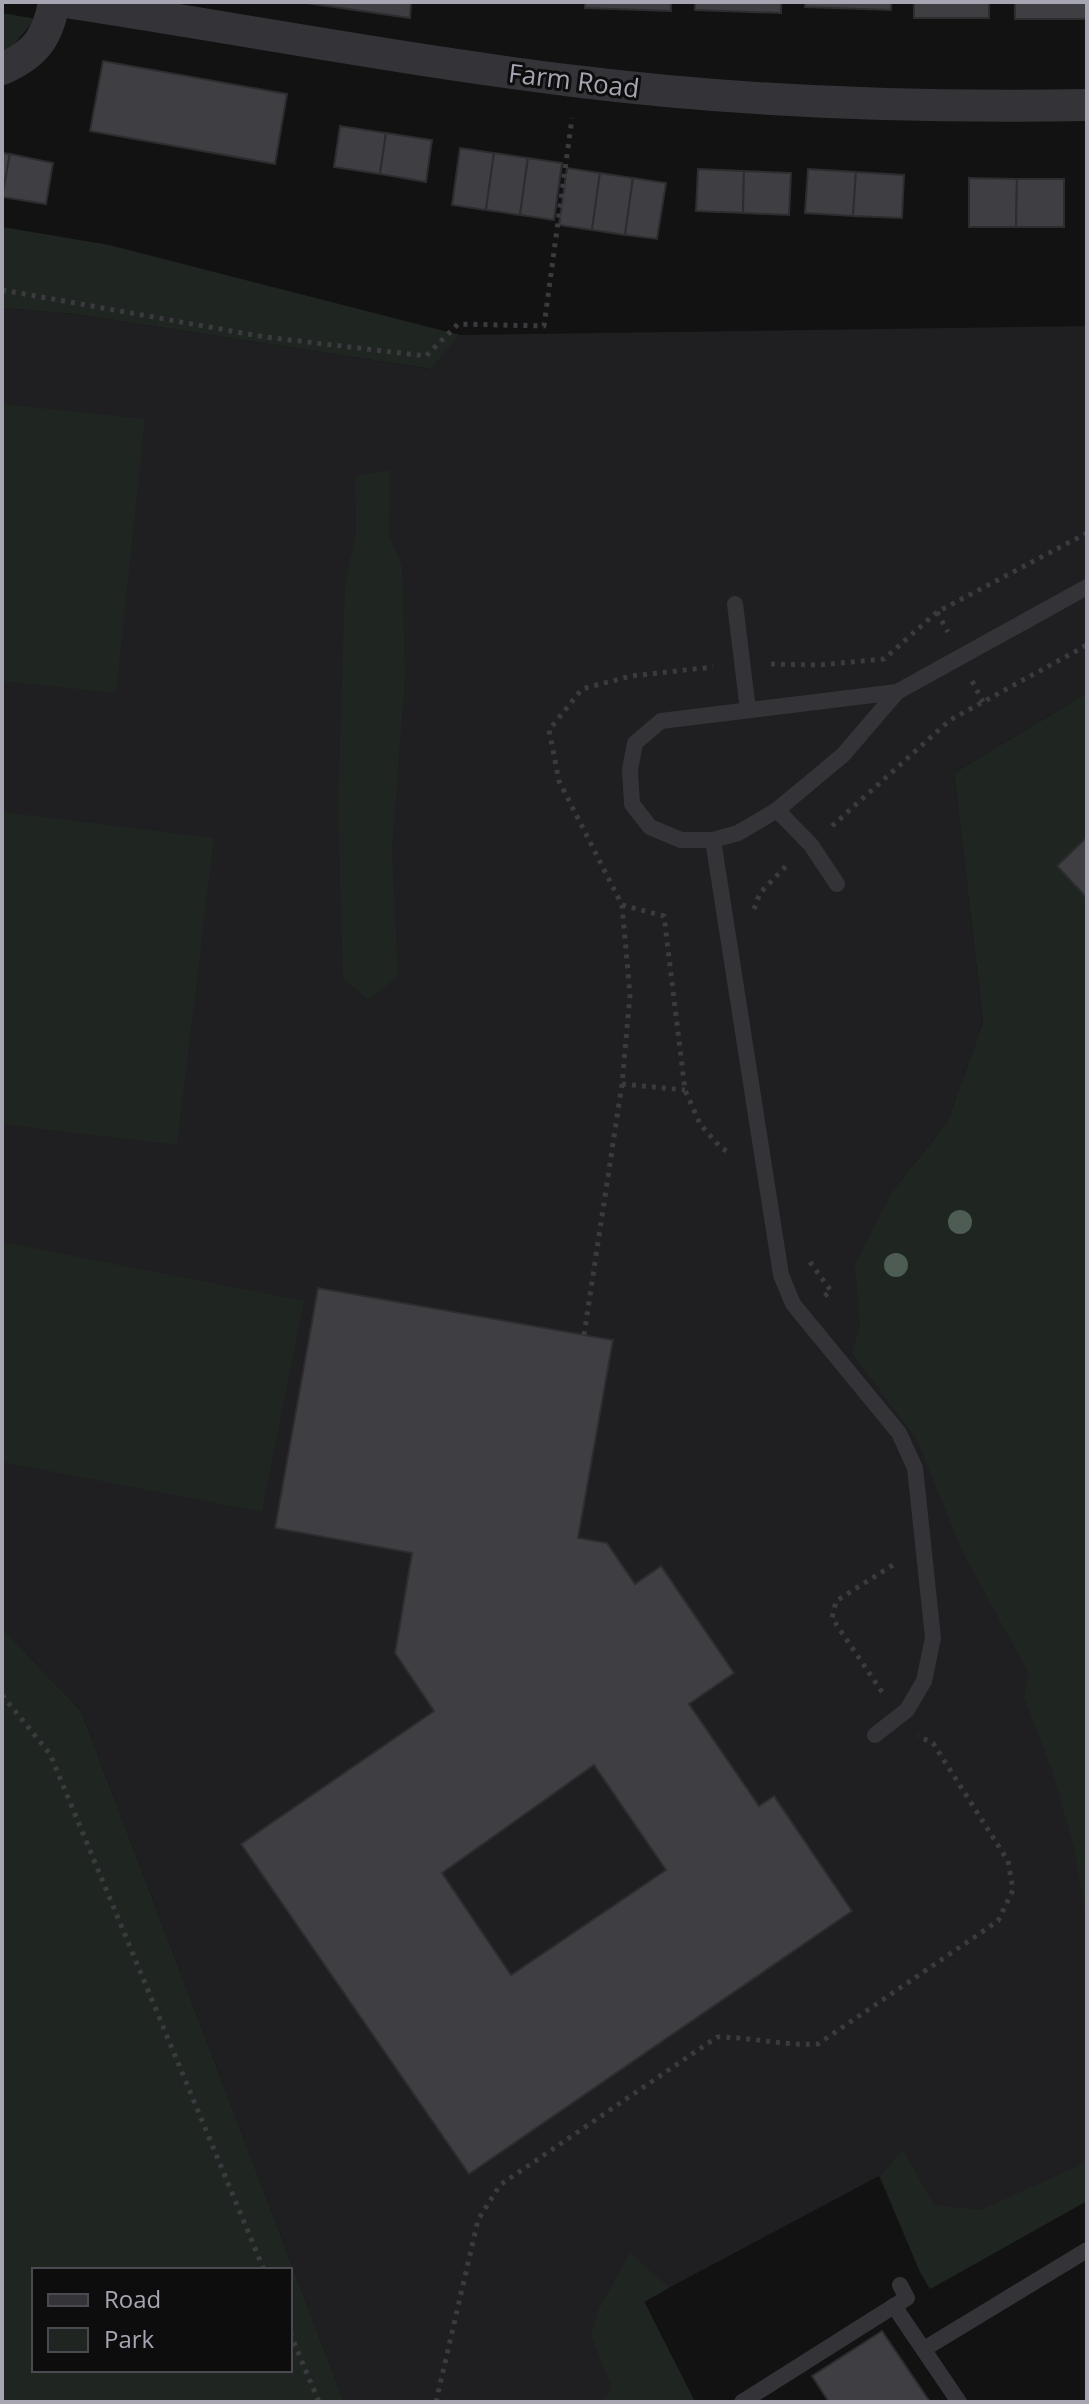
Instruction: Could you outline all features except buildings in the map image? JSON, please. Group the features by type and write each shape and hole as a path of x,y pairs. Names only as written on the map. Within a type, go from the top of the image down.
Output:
{"street":[{"path":"2,69 18,62 49,32 54,2"},
{"name":"Farm Road","path":"66,2 196,12 439,64 577,82 712,95 1003,107 1087,105"}],"lane":[{"path":"897,692 661,721 635,743 630,770 632,804 650,827 681,840 713,840 738,833 777,810 843,755 897,692 1087,587"},
{"path":"735,604 748,710"},
{"path":"777,810 811,845 837,884"},
{"path":"713,840 781,1275 801,1312 899,1433 915,1468 933,1638 924,1681 899,1717 875,1735"},
{"path":"924,2349 1087,2250"},
{"path":"742,2402 907,2298 900,2285"},
{"path":"894,2306 959,2402"}],"path":[{"path":"2,290 265,337 426,356 458,324 544,326 577,82"},
{"path":"754,917 760,893 775,875 950,720 1087,645"},
{"path":"622,905 664,916 685,1090 700,1124 721,1148 741,1158 762,1156"},
{"path":"622,1084 685,1090"},
{"path":"801,1312 831,1291 808,1259"},
{"path":"436,2402 478,2220 500,2185 717,2037 750,2037 782,2046 818,2044 998,1921 1013,1890 1008,1861 933,1743 909,1732 832,1618 836,1601 897,1562 895,1547"},
{"path":"2,1695 50,1754 263,2268"},
{"path":"292,2338 319,2402"}],"shaded area":[{"path":"2,308 75,314 430,369 460,335 1087,326 1087,693 954,773 983,1022 947,1123 893,1190 1087,1682 1087,2201 930,2289 879,2176 644,2301 695,2402 344,2402 81,1711 2,1628"}],"green space":[{"path":"2,13 36,19 7,52 2,53"},
{"path":"2,227 109,245 460,335 431,369 75,314 2,308"},
{"path":"2,404 145,419 116,693 2,681"},
{"path":"390,470 389,535 402,566 405,677 392,851 398,977 368,999 343,978 338,809 345,583 356,534 355,476"},
{"path":"1087,693 1087,1922 1074,1847 1053,1773 1024,1697 1028,1672 962,1551 917,1440 852,1353 860,1325 855,1264 893,1190 947,1123 983,1022 954,773"},
{"path":"2,812 214,838 177,1145 2,1124"},
{"path":"2,1242 304,1301 262,1512 2,1462"},
{"path":"2,1628 81,1711 344,2402 2,2402"},
{"path":"903,2150 934,2205 980,2210 1087,2162 1087,2201 930,2289 880,2176"},
{"path":"630,2253 669,2288 644,2302 695,2402 601,2402 612,2388 591,2335 598,2311"}]}
